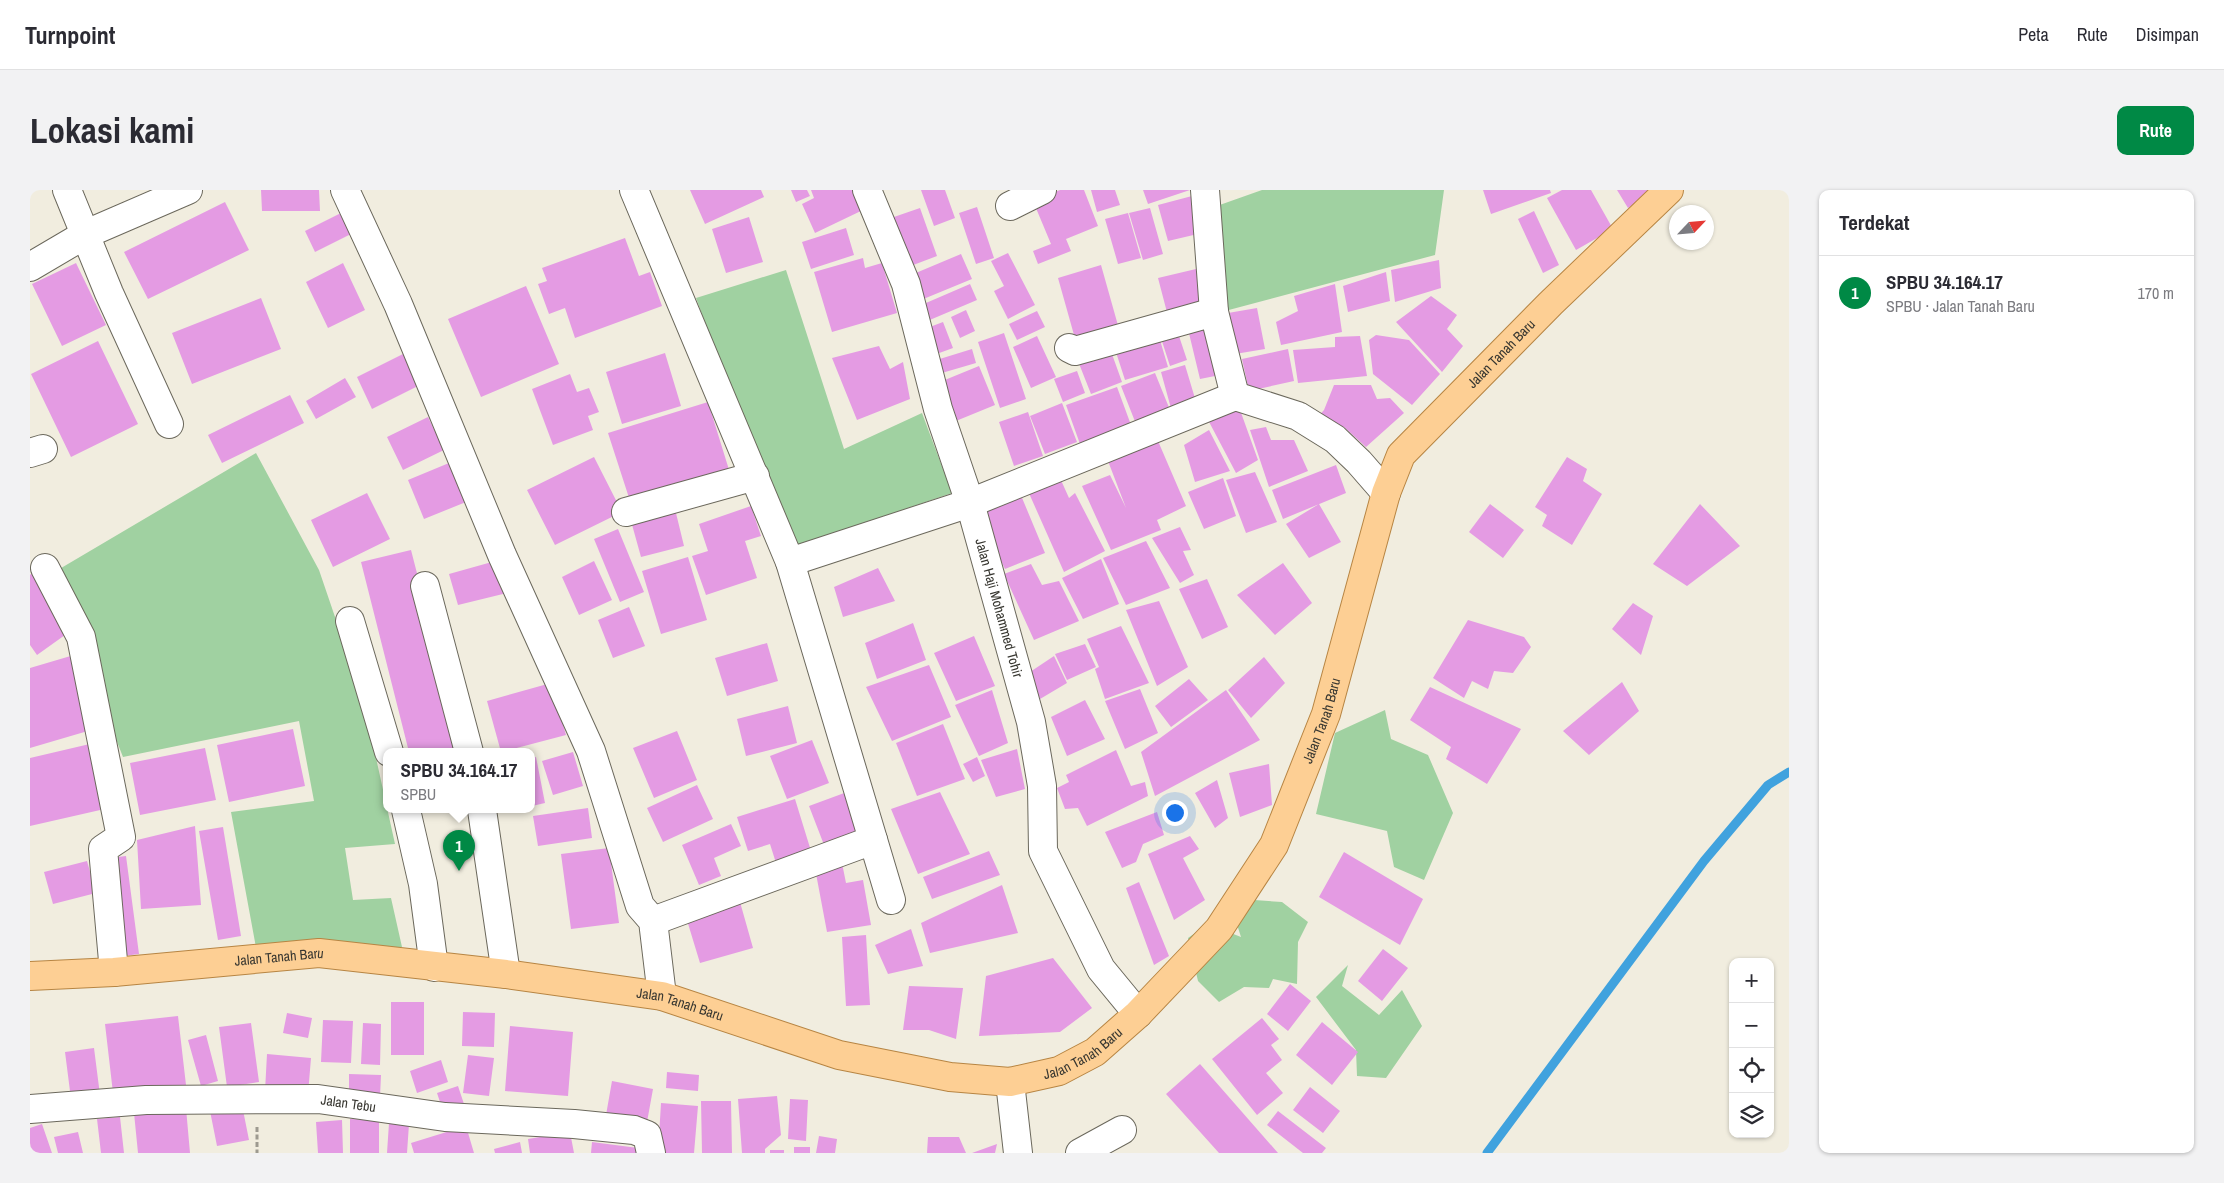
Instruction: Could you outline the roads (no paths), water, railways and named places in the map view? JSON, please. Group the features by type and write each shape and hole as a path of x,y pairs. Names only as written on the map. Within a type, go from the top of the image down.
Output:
{"main road":[{"name":"Jalan Tanah Baru","path":"30,976 114,972 319,953 506,974 662,996 839,1055 950,1077 1011,1092 1059,1071 1095,1052 1138,1014 1219,929 1274,844 1326,714 1386,493 1401,455 1552,303 1669,190"}],"street":[{"path":"67,190 109,293 169,424"},
{"path":"30,267 86,234 188,190"},
{"path":"345,190 398,304 502,555 591,751 640,906 653,922 662,996"},
{"path":"634,190 790,562 891,900"},
{"name":"Jalan Haji Mohammed Tohir","path":"868,190 906,284 938,409 970,503 1031,722 1042,786 1043,851 1101,969 1138,1014"},
{"path":"1010,206 1042,190"},
{"path":"1205,190 1214,312 1235,396"},
{"path":"1068,348 1075,351 1214,312"},
{"path":"790,562 970,503 1235,396 1298,416 1334,439 1359,462 1386,493"},
{"path":"626,512 754,476"},
{"path":"44,568 81,637 121,837 103,849 114,972"},
{"path":"425,586 468,748"},
{"path":"350,621 388,748"},
{"path":"407,813 423,884 434,967"},
{"path":"482,813 506,974"},
{"path":"653,922 873,840"},
{"path":"1011,1092 1018,1151"},
{"name":"Jalan Tebu","path":"30,1109 146,1100 318,1099 445,1117 574,1124 634,1130 646,1135 651,1153"},
{"path":"1080,1153 1122,1130"}],"waterway":[{"path":"1487,1153 1704,861 1768,785 1789,772"}],"place":[{"name":"SPBU 34.164.17","path":"459,871"}]}
